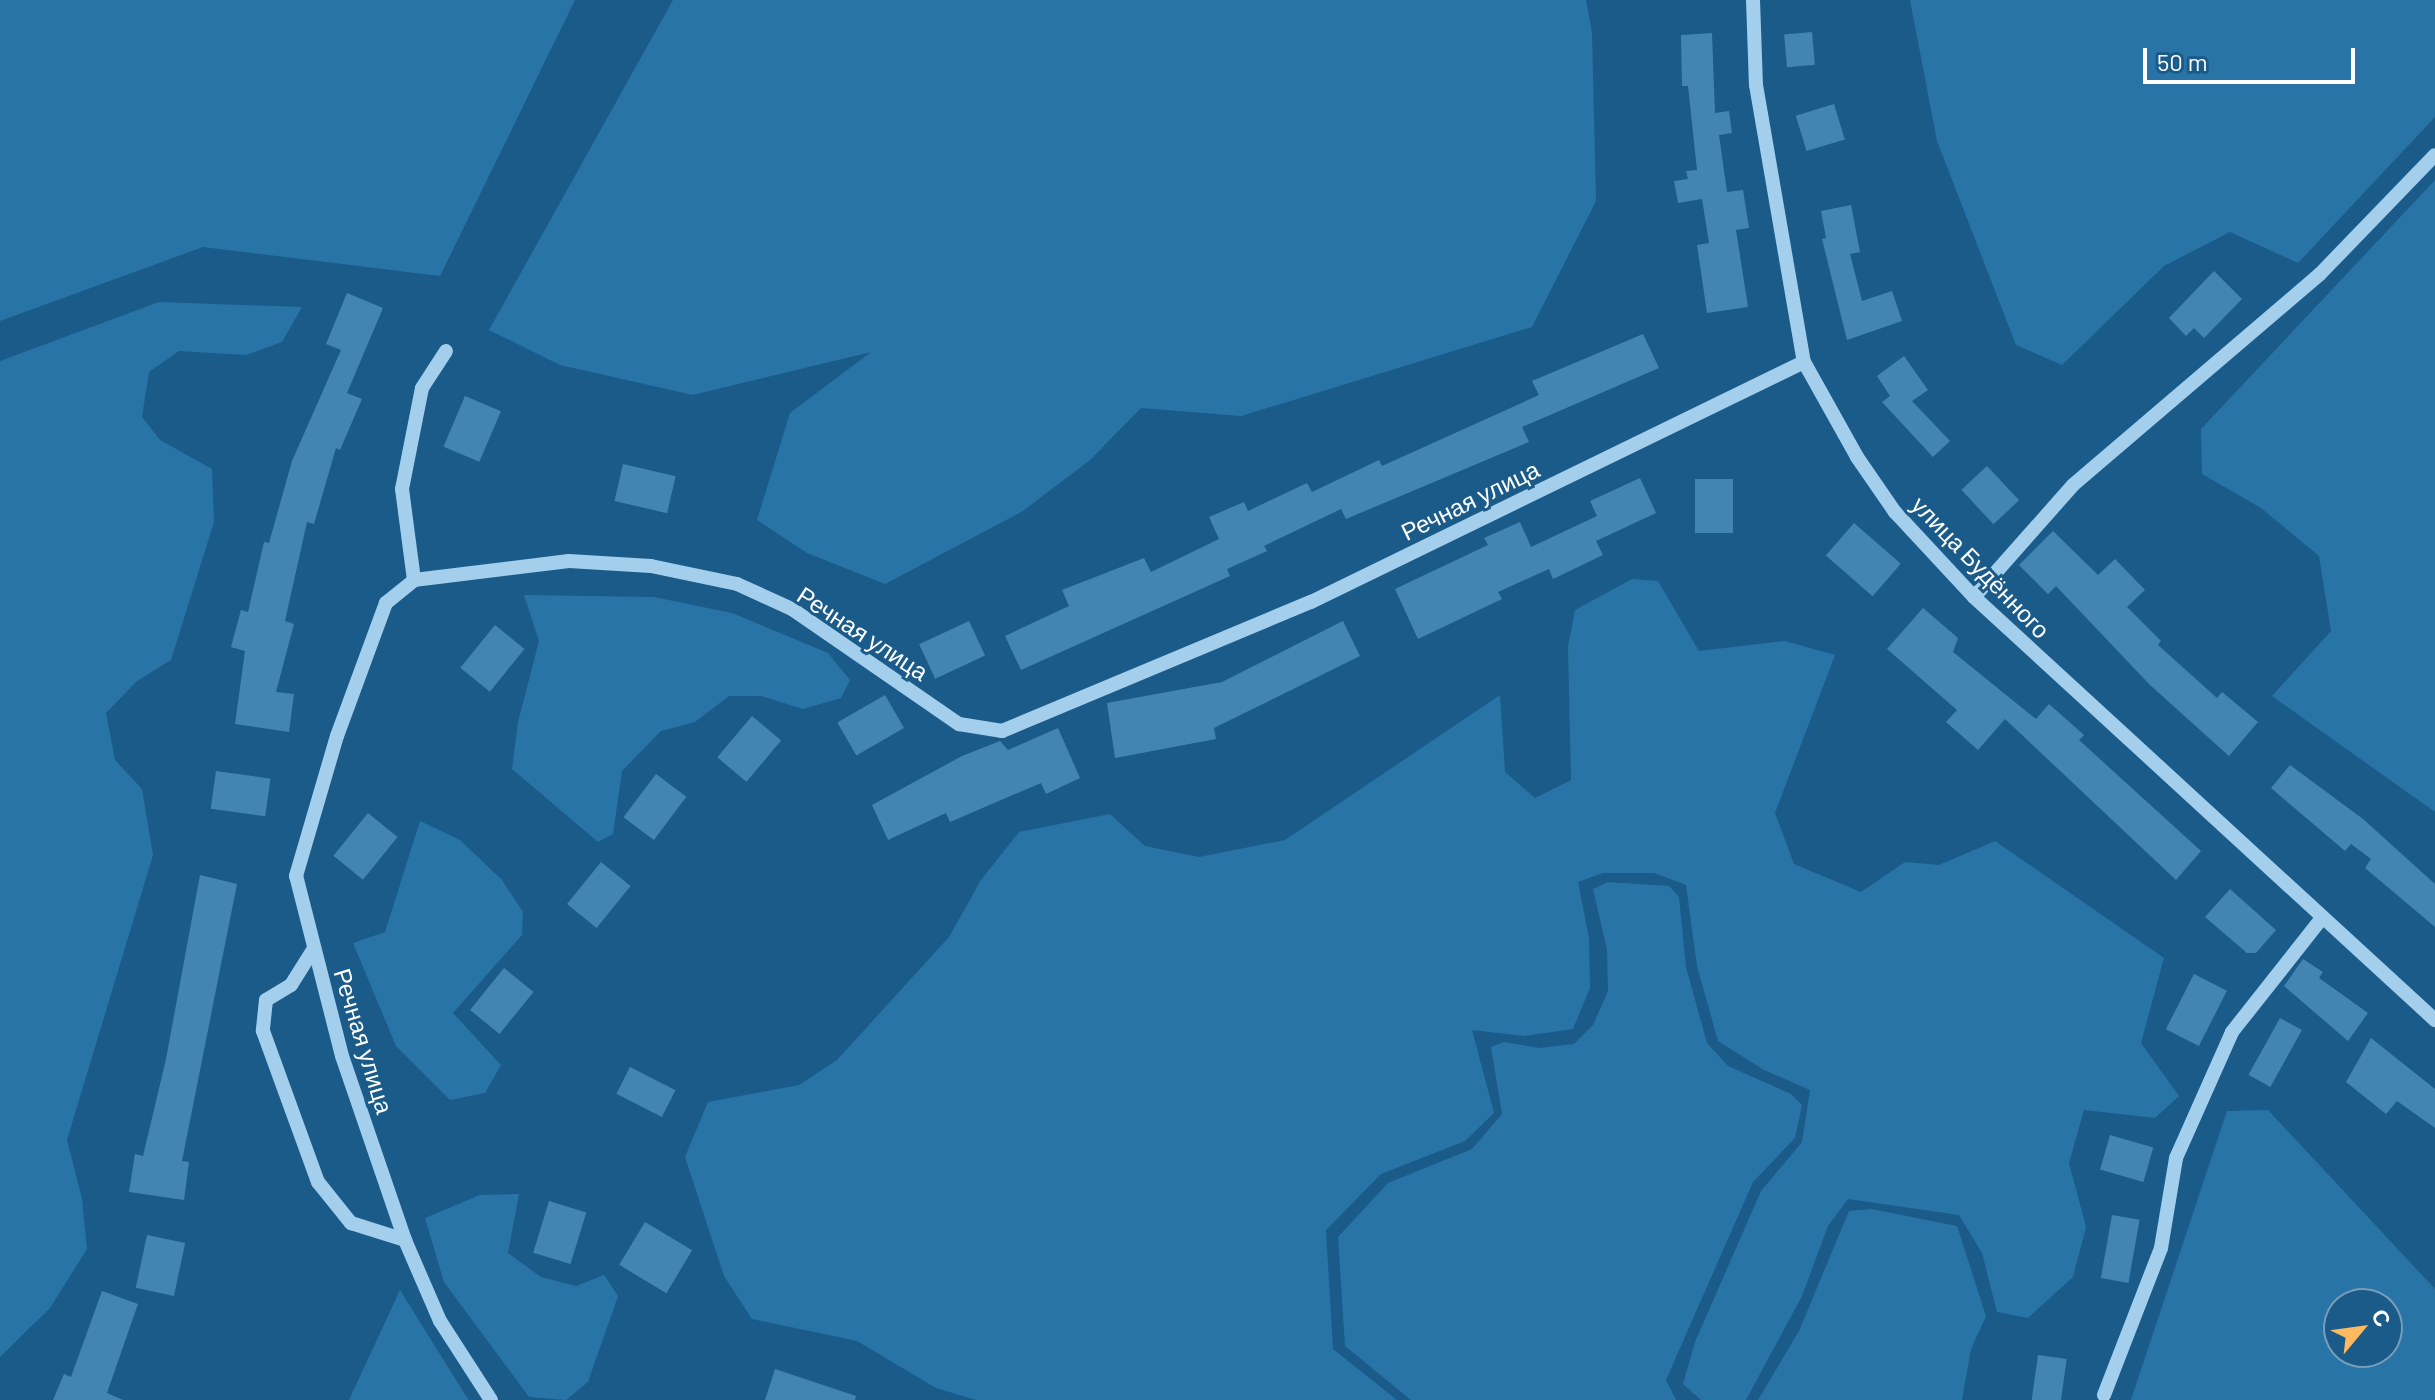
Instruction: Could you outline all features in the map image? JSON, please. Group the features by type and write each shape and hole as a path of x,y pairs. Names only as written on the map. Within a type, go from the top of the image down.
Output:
{"street":[{"name":"улица Будённого","path":"1753,0 1756,85 1804,362 1825,406 1895,512 1974,597 2435,1020"},
{"path":"1974,597 2073,485 2320,274 2435,155"},
{"path":"414,580 402,489 422,388 446,351"},
{"name":"Речная улица","path":"491,1400 440,1321 405,1240 342,1056 296,876 337,736 386,603 414,580 569,561 651,566 737,584 792,609 959,724 1002,731 1311,602 1804,362"},
{"path":"2104,1395 2161,1248 2176,1158 2232,1032 2322,918"},
{"path":"313,950 291,985 266,1000 263,1031 318,1182 351,1223 405,1240"}],"shaded area":[{"path":"0,0 575,0 440,276 203,247 0,321"},
{"path":"673,0 1586,0 1592,33 1596,201 1532,327 1241,416 1141,408 1090,460 1023,511 885,584 807,553 757,520 790,413 871,352 693,395 560,365 489,330"},
{"path":"1910,0 2435,0 2435,117 2298,263 2230,232 2164,266 2062,365 2016,345 1937,141"},
{"path":"2435,180 2435,812 2272,696 2331,631 2319,556 2261,508 2202,474 2201,429"},
{"path":"159,302 302,307 282,342 246,355 179,351 149,372 142,417 160,440 212,469 214,522 171,660 137,681 106,713 115,760 142,789 153,855 67,1140 82,1199 87,1249 50,1308 0,1357 0,361"},
{"path":"1632,579 1658,581 1699,651 1785,641 1835,655 1775,813 1794,864 1861,892 1905,862 1939,865 1995,841 2164,958 2141,1043 2179,1096 2155,1118 2084,1110 2069,1163 2086,1227 2073,1277 2028,1318 1997,1312 1982,1253 1959,1215 1848,1199 1828,1226 1802,1296 1746,1400 1701,1400 1683,1384 1695,1342 1761,1191 1802,1142 1810,1090 1764,1070 1718,1041 1697,966 1686,885 1654,873 1603,873 1578,882 1589,938 1590,988 1573,1029 1524,1036 1472,1030 1494,1113 1465,1141 1381,1174 1326,1230 1333,1349 1397,1400 976,1400 936,1388 857,1341 752,1319 724,1276 685,1157 708,1102 799,1085 837,1060 949,937 981,880 1019,832 1110,814 1145,846 1199,857 1285,840 1500,695 1505,772 1535,798 1571,780 1568,647 1575,610"},
{"path":"524,595 654,597 732,613 828,653 850,680 841,698 803,709 761,696 729,696 695,722 661,731 622,771 613,834 598,842 512,769 518,722 539,641"},
{"path":"420,821 460,840 502,880 523,912 522,935 453,1013 501,1065 485,1093 450,1100 396,1046 353,943 385,932"},
{"path":"1608,882 1669,886 1679,897 1686,967 1707,1043 1728,1066 1791,1094 1802,1105 1795,1138 1753,1182 1666,1380 1676,1400 1411,1400 1345,1346 1338,1237 1388,1183 1472,1149 1502,1114 1491,1047 1504,1042 1539,1048 1574,1044 1593,1025 1608,991 1607,950 1593,889"},
{"path":"2268,1110 2435,1289 2435,1400 2131,1400 2227,1111"},
{"path":"519,1194 508,1253 541,1277 576,1286 604,1275 618,1296 588,1382 566,1400 529,1397 444,1282 425,1218 480,1195"},
{"path":"1872,1209 1957,1226 1986,1316 1971,1349 1962,1400 1758,1400 1799,1331 1849,1211"},
{"path":"400,1290 466,1396 469,1400 349,1400"}],"building":[{"path":"1812,32 1815,65 1787,67 1784,34"},
{"path":"1712,33 1715,113 1729,111 1732,133 1719,135 1727,192 1743,190 1749,228 1736,230 1748,307 1707,313 1697,245 1709,243 1702,199 1678,203 1674,181 1688,179 1686,171 1697,170 1688,86 1682,86 1681,35"},
{"path":"1834,104 1845,139 1807,151 1796,116"},
{"path":"1851,205 1860,252 1850,254 1862,301 1892,291 1902,321 1847,340 1822,239 1826,238 1821,211"},
{"path":"2214,271 2242,299 2204,338 2194,328 2186,336 2169,318"},
{"path":"347,293 383,308 347,393 362,399 340,450 336,448 314,524 307,522 285,621 294,624 276,692 294,694 289,732 235,724 245,651 231,647 241,610 248,612 264,542 269,543 292,461 341,350 326,344"},
{"path":"1643,334 1659,368 1522,427 1529,442 1346,519 1341,509 1264,546 1267,551 1227,569 1230,576 1021,670 1005,636 1069,606 1062,590 1144,558 1151,572 1219,539 1209,517 1244,502 1248,511 1307,483 1312,492 1379,460 1382,466 1539,395 1532,381"},
{"path":"1904,356 1928,390 1912,401 1950,441 1933,457 1882,402 1890,396 1877,376"},
{"path":"465,396 501,411 479,462 444,447"},
{"path":"623,464 676,476 667,513 614,501"},
{"path":"1987,466 2019,500 1993,524 1961,490"},
{"path":"1640,478 1656,513 1596,541 1603,555 1553,579 1549,569 1498,592 1502,599 1418,639 1395,589 1488,545 1484,538 1520,522 1531,547 1597,516 1590,501"},
{"path":"1695,479 1733,479 1733,533 1695,533"},
{"path":"1854,523 1901,564 1873,596 1826,555"},
{"path":"2053,531 2098,575 2115,559 2145,590 2127,607 2161,641 2158,645 2217,698 2222,692 2258,722 2229,756 2150,685 2056,586 2048,594 2019,565"},
{"path":"1923,608 1958,638 1953,652 2036,719 2049,704 2084,735 2079,740 2201,851 2176,880 2005,719 1978,750 1946,722 1957,710 1887,649"},
{"path":"969,621 985,655 935,679 919,644"},
{"path":"1343,621 1360,656 1214,728 1216,739 1115,758 1107,703 1222,682"},
{"path":"495,625 525,649 490,692 460,668"},
{"path":"885,695 904,728 856,755 837,722"},
{"path":"752,716 781,740 746,782 717,757"},
{"path":"1058,728 1080,778 1046,794 1041,783 950,822 946,813 888,840 872,805 962,756 1000,741 1008,750"},
{"path":"2290,765 2363,819 2435,884 2435,927 2365,868 2371,859 2351,844 2345,851 2271,788"},
{"path":"216,771 270,779 265,816 211,809"},
{"path":"656,774 686,797 654,840 624,817"},
{"path":"368,813 398,837 363,880 333,856"},
{"path":"601,862 631,886 597,928 567,904"},
{"path":"200,875 237,884 182,1161 189,1162 184,1200 129,1192 135,1154 143,1156 166,1059"},
{"path":"2230,889 2276,930 2256,953 2247,953 2205,917"},
{"path":"2303,959 2323,972 2319,978 2368,1013 2348,1041 2284,986"},
{"path":"504,968 534,992 500,1034 470,1010"},
{"path":"2194,974 2227,991 2199,1046 2166,1029"},
{"path":"2280,1018 2302,1030 2270,1087 2248,1075"},
{"path":"2371,1038 2435,1089 2435,1128 2397,1101 2386,1114 2346,1082"},
{"path":"630,1067 675,1090 662,1117 616,1094"},
{"path":"2110,1135 2153,1147 2143,1182 2100,1170"},
{"path":"549,1201 586,1212 571,1264 533,1253"},
{"path":"2112,1215 2140,1220 2128,1283 2101,1278"},
{"path":"645,1222 692,1250 666,1293 619,1265"},
{"path":"147,1235 185,1243 174,1296 136,1288"},
{"path":"102,1291 138,1304 107,1393 123,1400 53,1400 64,1374 71,1377"},
{"path":"2038,1355 2067,1359 2061,1400 2032,1400"},
{"path":"775,1369 856,1396 855,1400 765,1400"}]}
